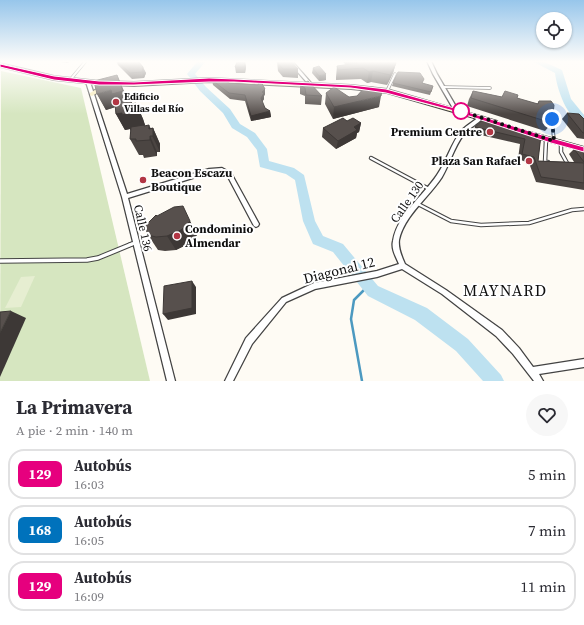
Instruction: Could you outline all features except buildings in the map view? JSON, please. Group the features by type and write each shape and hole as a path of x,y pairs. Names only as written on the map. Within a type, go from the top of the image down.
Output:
{"main road":[{"path":"63,79 113,84 209,80 311,85 344,89 386,91 456,110 503,125"},
{"path":"92,94 98,88 113,84"},
{"path":"524,132 584,149"}],"street":[{"path":"306,79 311,85"},
{"path":"438,79 456,110"},
{"name":"Calle 136","path":"88,82 125,197 135,243 171,381"},
{"name":"Calle 130","path":"403,266 398,256 396,240 403,223 445,168 460,136 465,130 481,118"},
{"path":"125,197 209,171 222,170 229,174 256,224"},
{"path":"403,266 444,292 499,333 516,351 539,381"},
{"name":"Diagonal 12","path":"229,381 249,342 284,300 314,286 377,274 403,266"},
{"path":"532,371 584,363"}],"lane":[{"path":"386,91 392,79"},
{"path":"442,87 490,88"},
{"path":"551,115 554,141"},
{"path":"546,139 545,162 553,162"},
{"path":"561,143 561,152 568,164 561,163"},
{"path":"371,158 429,189"},
{"path":"418,204 452,222 524,225 551,218 569,211 584,209"},
{"path":"0,261 87,260 98,258 135,243"}],"green space":[{"path":"1,79 38,79 81,88 150,381 0,381"},
{"path":"35,276 21,307 5,308 21,277"}],"waterway":[{"path":"195,79 203,89 227,111 236,126 251,135 262,149 264,164 290,171 300,178 309,221 318,240 338,248 373,291 421,314 462,345 495,381"},
{"path":"560,79 569,105 584,121"},
{"path":"362,381 351,319 354,300 368,286"}],"bus line":[{"name":"129","path":"60,79 113,84 209,80 351,86 386,91 456,110 584,149"}],"place":[{"name":"Edificio Villas del Río","path":"116,102"},
{"name":"Premium Centre","path":"490,132"},
{"name":"Plaza San Rafael","path":"529,161"},
{"name":"Beacon Escazu Boutique","path":"143,180"},
{"name":"Condominio Almendar","path":"177,236"}],"district":[{"name":"MAYNARD","path":"505,290"}],"route":[{"path":"461,111 554,141 552,119"}]}
